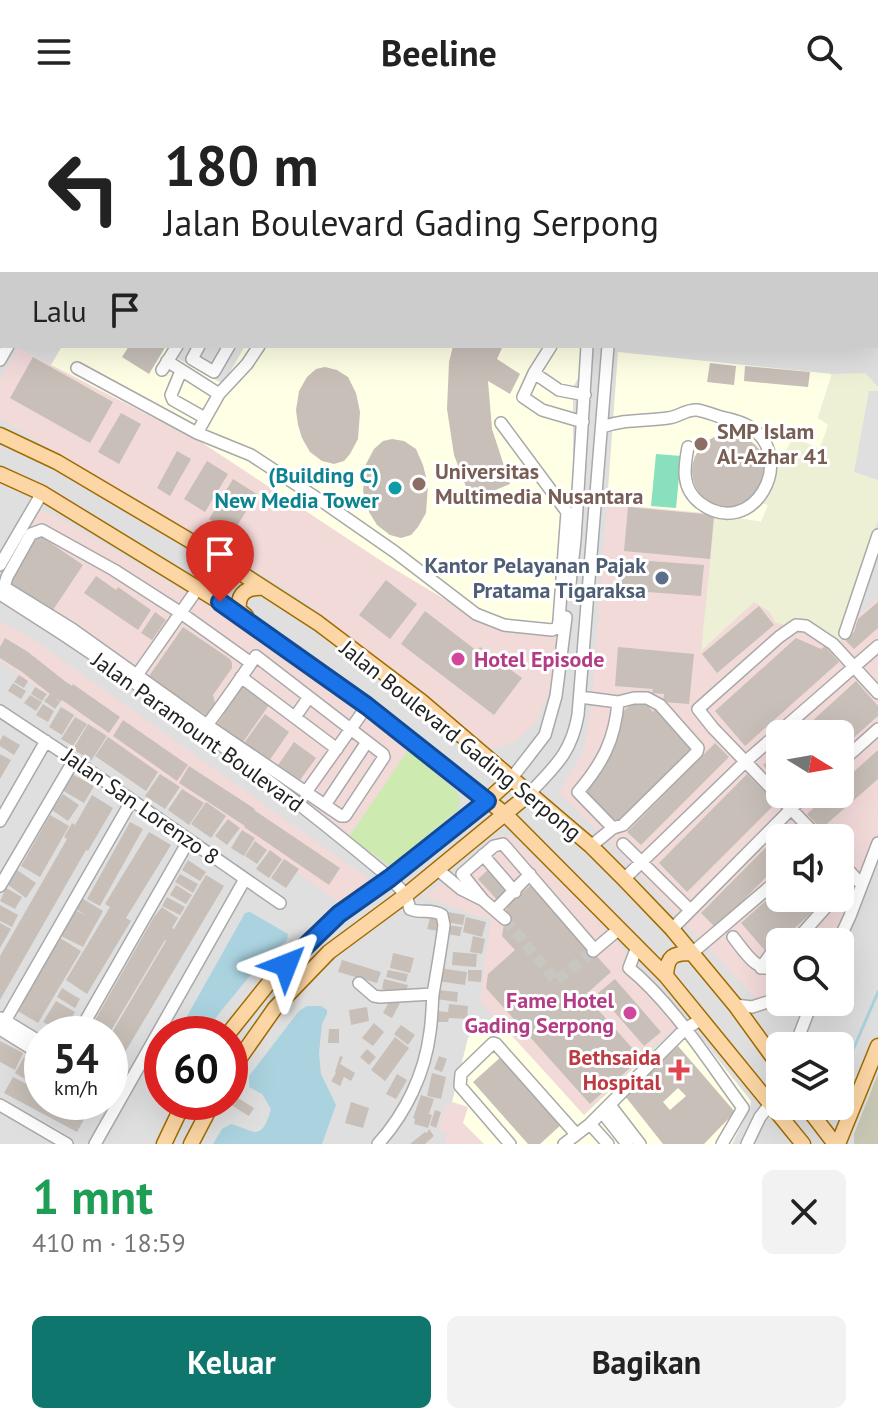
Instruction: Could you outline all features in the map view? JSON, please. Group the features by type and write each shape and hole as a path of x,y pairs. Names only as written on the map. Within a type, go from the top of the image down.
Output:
{"main road":[{"name":"Jalan Boulevard Gading Serpong","path":"0,435 57,462 199,546 318,623 515,774 672,929 766,1048"},
{"name":"Jalan Boulevard Gading Serpong","path":"0,474 42,493 220,602 367,706 505,814 666,976 766,1097"},
{"path":"199,546 202,555 235,575 239,581 236,596 220,602"},
{"path":"264,588 243,592 238,603 239,610 283,640 286,648"},
{"path":"242,1016 268,984 339,914 487,801 515,774"},
{"path":"248,1046 275,1008 329,952 406,895 533,790"},
{"path":"666,976 666,967 672,956 692,953"},
{"path":"817,1120 836,1144 878,1046"},
{"path":"164,1144 175,1120"},
{"path":"191,1144 204,1120"},
{"name":"Jalan Boulevard Gading Serpong","path":"784,1120 803,1144"}],"street":[{"path":"176,348 165,365 219,394"},
{"path":"198,348 192,359 214,372 228,348"},
{"path":"197,433 219,394 258,348"},
{"path":"550,348 523,397 542,410 583,422"},
{"path":"515,774 545,735 556,696 575,540 587,348"},
{"path":"533,790 563,758 575,732 608,348"},
{"path":"77,368 197,433 251,455 395,552 476,614 504,625 552,630 558,627 559,620 567,512 501,423"},
{"path":"181,371 171,395 173,400 205,418"},
{"path":"534,373 559,390 585,395"},
{"path":"602,427 627,420 673,418 696,410 747,425 768,446 770,473 765,490 754,504 739,511 728,513 701,503 685,481 688,447"},
{"path":"0,565 42,493"},
{"path":"207,725 256,656 383,754 384,759 344,817 325,805 207,725 72,629 4,587 31,534 42,530 114,570 251,663"},
{"path":"845,633 878,535"},
{"path":"137,675 198,588"},
{"name":"Jalan Paramount Boulevard","path":"0,594 84,648 268,779 390,878 406,895 410,909 435,911 442,915 444,925 433,994"},
{"path":"766,783 698,709 779,637 796,625 806,626 833,644 878,693"},
{"path":"624,879 745,762 878,646"},
{"path":"241,677 337,749"},
{"path":"295,717 309,697"},
{"path":"580,697 618,702 647,698 660,705 698,748 623,825 613,828 591,846"},
{"path":"613,828 578,792 605,755 614,730 618,702"},
{"path":"306,792 367,706"},
{"name":"Jalan San Lorenzo 8","path":"0,711 280,903"},
{"path":"854,750 878,729"},
{"path":"0,821 46,741"},
{"path":"325,805 367,742"},
{"path":"0,886 74,760"},
{"path":"24,1038 2,1023 132,800"},
{"path":"672,929 791,808 806,824"},
{"path":"88,1016 189,840"},
{"path":"844,928 878,843"},
{"path":"505,919 483,900 462,874 494,846 503,844 594,950 619,929"},
{"path":"623,844 690,910"},
{"path":"483,855 515,892"},
{"path":"437,869 461,889 483,900"},
{"path":"495,910 530,874"},
{"path":"854,876 862,885"},
{"path":"128,1080 245,879"},
{"path":"692,953 766,890"},
{"path":"733,937 753,961 766,969"},
{"path":"637,947 629,968 641,977 685,1029 743,1109 722,1144"},
{"path":"761,968 766,961"},
{"path":"359,983 374,996 380,997 433,994 430,1033 415,1090 378,1144"},
{"path":"735,1005 752,1007 766,1002"},
{"path":"564,1144 590,1124 685,1029 702,1019"},
{"path":"510,1144 460,1086 461,1074 493,1043 576,1134"},
{"path":"0,1105 67,1144"},
{"path":"606,1108 627,1144"},
{"path":"606,1108 640,1144"},
{"path":"747,1144 766,1109"},
{"path":"95,1144 107,1120"},
{"path":"590,1124 608,1144"},
{"path":"604,1126 619,1144"}],"shaded area":[{"path":"0,348 878,348 878,1144 0,1144"},
{"path":"18,348 201,442 386,564 493,625 559,634 556,670 537,720 513,743 490,749 306,602 0,419 0,380"},
{"name":"Universitas Multimedia Nusantara","path":"61,348 581,348 579,377 573,387 573,469 559,634 493,625 466,612 386,564 201,442 51,365"},
{"path":"183,348 244,348 223,384 177,358"},
{"name":"SMP Islam Al-Azhar 41","path":"618,352 832,374 818,418 829,425 819,450 793,438 761,503 769,505 761,522 715,514 607,504"},
{"path":"865,373 878,391 869,391 854,472 878,480 878,520 840,642 775,622 770,612 754,602 701,651 715,514 761,522 768,505 760,502 793,437 820,449 828,425 818,418 832,374"},
{"path":"607,504 715,514 701,650 754,601 770,612 840,642 854,630 857,617 878,598 878,836 854,897 854,824 766,824 766,912 848,912 842,928 766,928 766,996 756,998 559,793 584,750 592,701"},
{"path":"38,512 49,512 213,608 408,750 349,837 41,621 0,599 0,572"},
{"path":"0,621 33,639 374,883 344,906 0,661"},
{"path":"499,835 511,836 579,901 686,1019 641,1058 584,1115 480,1002 491,918 473,915 425,896"},
{"name":"Bethsaida Hospital","path":"494,1016 584,1115 686,1019 751,1101 750,1108 732,1144 484,1144 463,1123 468,1107 452,1102 468,1038"},
{"path":"878,1074 878,1144 854,1144 854,1134"},
{"path":"452,1102 468,1107 463,1123 484,1144 444,1144 448,1134 439,1131 446,1105 451,1106"}],"green space":[{"path":"656,454 681,456 676,508 651,506"},
{"path":"408,750 455,790 460,798 459,809 390,866 349,837"}],"water":[{"path":"250,912 288,934 287,940 249,977 217,1016 187,1016 245,913"},
{"path":"307,1006 321,1006 327,1010 319,1053 321,1074 336,1105 322,1144 213,1144 222,1129 231,1124 256,1132 264,1127 271,1109 262,1094 249,1087 249,1076 299,1011"}],"building":[{"path":"128,348 165,348 149,374 122,357"},
{"path":"452,348 502,348 497,359 520,374 510,394 488,381 492,429 510,484 471,500 454,455 447,409"},
{"path":"33,357 113,402 90,443 10,398"},
{"path":"710,363 736,366 734,385 707,382"},
{"path":"745,366 810,372 808,387 744,381"},
{"path":"325,367 348,377 360,412 358,439 344,461 334,464 322,461 310,452 302,438 296,410 299,391 307,377 316,369"},
{"path":"121,413 141,424 119,464 98,452"},
{"path":"729,434 743,437 755,445 763,457 766,471 763,485 755,497 743,505 729,508 715,505 703,497 695,485 692,471 695,457 703,445 715,437"},
{"name":"(Building C) New Media Tower","path":"383,441 404,441 416,449 428,485 426,513 411,535 401,538 390,535 377,525 369,512 363,491 366,464 374,449"},
{"path":"177,451 191,459 170,496 157,488"},
{"path":"207,461 228,474 205,512 184,499"},
{"path":"233,479 257,494 232,534 209,519"},
{"path":"628,507 714,515 710,559 624,551"},
{"path":"39,535 83,565 51,613 7,583"},
{"name":"Kantor Pelayanan Pajak Pratama Tigaraksa","path":"623,559 704,565 701,596 621,590"},
{"path":"96,576 151,610 138,630 84,593"},
{"path":"386,580 417,604 390,639 359,615"},
{"path":"878,602 878,628 854,649 845,640 854,632 858,619"},
{"path":"759,606 774,625 717,673 702,654"},
{"name":"Hotel Episode","path":"425,611 477,651 480,647 522,678 494,715 401,644"},
{"path":"155,612 166,620 152,640 141,633"},
{"path":"183,627 232,663 232,668 213,695 215,703 207,716 147,679"},
{"path":"5,638 120,717 109,733 62,700 52,696 60,702 55,709 44,701 50,694 0,658 0,647"},
{"path":"796,638 821,649 825,646 839,662 774,720 766,720 766,727 745,746 715,711"},
{"path":"618,647 694,654 689,704 663,702 664,694 652,693 653,689 615,686"},
{"path":"19,675 28,681 24,688 14,682"},
{"path":"856,681 878,706 878,716 854,737 854,720 813,720"},
{"path":"13,683 26,691 21,699 8,691"},
{"path":"240,684 269,705 243,742 217,724 224,714 220,711"},
{"path":"35,687 47,694 42,701 31,694"},
{"path":"30,695 42,702 36,711 24,703"},
{"path":"637,700 643,700 653,712 656,708 693,749 623,819 617,820 588,794 587,788 621,713"},
{"path":"43,704 54,711 48,722 36,715"},
{"path":"61,707 74,715 62,735 49,727"},
{"path":"265,714 289,732 269,761 244,743"},
{"path":"75,717 87,724 73,746 61,739"},
{"path":"123,720 188,765 177,781 113,736"},
{"path":"88,724 107,736 91,761 73,749"},
{"path":"3,735 20,745 14,755 0,746"},
{"path":"108,737 158,772 146,791 95,756"},
{"path":"294,742 316,758 300,780 278,765"},
{"path":"715,743 729,757 641,845 627,832"},
{"path":"878,750 878,779 854,800 854,771"},
{"path":"0,754 11,760 0,779"},
{"path":"189,766 340,868 329,885 179,783"},
{"path":"72,774 94,786 84,803 62,790"},
{"path":"160,774 180,787 165,809 145,796"},
{"path":"747,774 766,793 766,808 771,808 687,892 659,863"},
{"path":"182,789 204,803 189,825 168,810"},
{"path":"63,794 79,805 68,821 52,810"},
{"path":"92,795 113,808 0,1000 0,956 67,839 64,837 72,823 75,825"},
{"path":"206,802 226,816 211,838 191,824"},
{"path":"814,808 845,808 827,824 816,824 807,814"},
{"path":"50,815 69,826 40,877 21,866"},
{"path":"228,819 240,828 227,845 215,836"},
{"path":"130,822 143,829 100,906 87,899"},
{"path":"242,830 255,838 244,856 231,848"},
{"path":"149,832 171,845 126,918 131,921 87,994 66,980 110,907 105,904"},
{"path":"255,841 267,850 257,864 245,856"},
{"path":"766,847 766,877 716,928 701,913"},
{"path":"270,850 282,859 269,878 256,869"},
{"path":"284,859 299,869 286,888 271,878"},
{"path":"188,860 206,872 200,881 182,870"},
{"path":"490,868 511,891 499,902 478,879"},
{"path":"17,870 36,883 26,898 7,884"},
{"path":"180,874 198,884 193,893 175,882"},
{"path":"206,875 224,886 128,1047 128,1016 122,1016 165,940 120,1016 97,1016 162,907 178,918 174,929"},
{"path":"532,884 611,972 585,995 641,1058 590,1104 486,988 488,974 515,950 502,936 507,906"},
{"path":"176,885 192,895 186,904 170,895"},
{"path":"6,888 22,897 15,909 0,901"},
{"path":"80,897 103,911 83,947 61,936 75,910 87,916 74,908"},
{"path":"167,897 185,907 180,915 162,906"},
{"path":"766,901 766,912 812,912 795,928 766,928 766,952 741,923"},
{"path":"0,905 18,915 12,927 0,921"},
{"path":"448,912 465,915 463,925 446,922"},
{"path":"466,917 486,922 482,937 463,932"},
{"path":"430,918 441,920 438,931 427,929"},
{"path":"0,923 11,929 0,948"},
{"path":"446,925 462,927 460,936 445,934"},
{"path":"473,936 485,939 482,954 470,952"},
{"path":"60,938 81,951 42,1016 26,1016 16,1010"},
{"path":"453,952 477,954 476,967 452,965"},
{"path":"393,953 414,958 410,973 390,968"},
{"path":"342,960 381,972 377,983 338,972"},
{"path":"439,968 467,972 465,985 437,981"},
{"path":"388,970 408,974 406,982 386,977"},
{"path":"468,970 482,970 481,982 468,981"},
{"path":"384,979 408,985 405,995 382,989"},
{"name":"Fame Hotel Gading Serpong","path":"615,979 661,1032 644,1046 598,993"},
{"path":"62,988 80,999 75,1008 57,997"},
{"path":"438,990 458,992 457,1002 437,999"},
{"path":"391,998 400,1003 392,1018 383,1013"},
{"path":"56,1001 75,1012 73,1016 47,1016"},
{"path":"449,1004 468,1006 467,1019 449,1018 448,1022 437,1022 438,1011 448,1012"},
{"path":"367,1007 369,1021 351,1025 349,1010"},
{"path":"374,1023 384,1032 373,1046 362,1038"},
{"path":"401,1025 415,1035 408,1045 394,1034"},
{"path":"329,1029 339,1029 339,1043 328,1043"},
{"path":"395,1037 409,1048 385,1081 371,1070"},
{"path":"0,1041 23,1053 15,1070 0,1062"},
{"path":"678,1046 735,1112 704,1144 663,1144 625,1096","holes":["678,1088 686,1096 670,1110 663,1102"]},
{"path":"367,1049 376,1057 369,1065 360,1057"},
{"path":"340,1056 343,1057 340,1064 355,1073 351,1081 344,1077 340,1086 331,1081"},
{"path":"439,1056 447,1059 442,1072 434,1069"},
{"path":"502,1056 562,1124 540,1144 528,1144 473,1082"},
{"path":"24,1057 24,1078 15,1073"},
{"path":"432,1073 446,1077 441,1099 427,1096"},
{"path":"397,1074 407,1080 396,1099 386,1094"},
{"path":"13,1077 24,1083 24,1104 4,1093"},
{"path":"421,1095 434,1099 428,1128 414,1124"},
{"path":"351,1102 369,1108 363,1128 345,1123"},
{"path":"435,1110 441,1112 436,1128 430,1125"},
{"path":"55,1120 84,1120 77,1132"},
{"path":"429,1129 434,1136 425,1144 410,1144 427,1133"}],"waterway":[{"path":"854,1048 878,992"}],"tunnel":[{"path":"505,919 556,981 593,951"}],"place":[{"name":"SMP Islam Al-Azhar 41","path":"701,444"},
{"name":"Universitas Multimedia Nusantara","path":"419,484"},
{"name":"(Building C) New Media Tower","path":"395,488"},
{"name":"Kantor Pelayanan Pajak Pratama Tigaraksa","path":"662,578"},
{"name":"Hotel Episode","path":"458,659"},
{"name":"Fame Hotel Gading Serpong","path":"630,1013"},
{"name":"Bethsaida Hospital","path":"679,1070"}],"route":[{"path":"220,602 367,706 487,801 339,914 286,965"}]}
